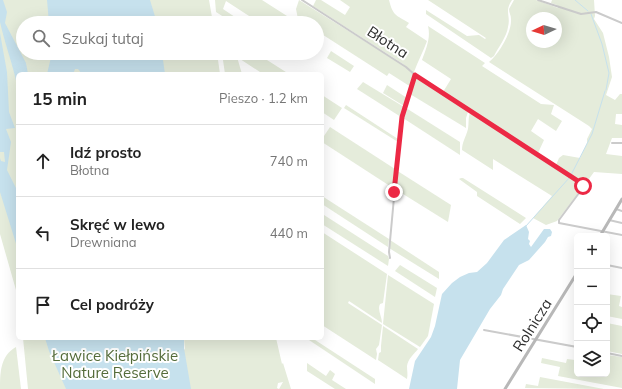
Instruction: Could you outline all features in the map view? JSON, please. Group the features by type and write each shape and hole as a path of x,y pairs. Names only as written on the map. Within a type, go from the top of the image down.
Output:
{"street":[{"name":"Błotna","path":"302,0 581,183 583,186 582,189 558,222 603,231"},
{"path":"538,0 581,14 596,12 622,23"},
{"path":"390,258 388,252 399,135 403,112 415,75"},
{"path":"612,143 622,144"},
{"path":"622,199 603,231 622,235"},
{"path":"616,209 622,211"},
{"path":"609,220 622,223"},
{"path":"610,266 622,268"},
{"name":"Rolnicza","path":"505,389 574,278"},
{"path":"484,330 574,346"},
{"path":"610,354 622,356"}],"green space":[{"path":"0,0 209,0 212,16 16,16 16,60 218,60 220,72 16,72 16,290 0,234"},
{"path":"215,0 262,0 287,16 249,16 226,1 223,9 234,16 222,16 216,12"},
{"path":"299,0 406,67 415,75 411,87 389,73 387,76 324,36 324,16 297,16 296,9"},
{"path":"316,0 321,0 345,15 350,7 340,0 389,0 394,12 409,23 406,27 427,41 414,72 413,73 403,64 313,6"},
{"path":"428,0 512,0 508,7 509,23 507,31 494,56 491,58 426,14 426,10 467,36 479,35 485,39 486,38"},
{"path":"514,0 536,0 558,8 557,5 551,3 552,0 594,0 594,19 603,33 612,77 606,95 615,100 620,94 622,94 622,114 616,114 615,124 622,125 622,138 612,138 606,154 622,156 622,174 594,172 586,183 580,181 556,165 559,158 563,155 580,158 592,129 489,62 501,48 507,36 511,24 509,9"},
{"path":"428,26 485,63 482,66 541,104 554,105 551,114 562,121 556,131 538,119 531,131 544,140 538,153 443,92 451,79 422,60 428,39"},
{"path":"331,51 354,66 350,72 327,58"},
{"path":"223,60 238,60 241,72 225,72"},
{"path":"242,60 267,60 286,72 260,72"},
{"path":"416,77 468,112 466,118 466,128 410,94"},
{"path":"363,82 404,107 401,117 357,89"},
{"path":"387,85 407,98 404,106 383,93"},
{"path":"324,96 342,108 334,120 324,113"},
{"path":"346,105 398,139 398,142 344,108"},
{"path":"406,108 460,142 460,155 403,118"},
{"path":"470,113 581,185 579,192 557,221 546,225 533,218 552,196 493,159 493,170 462,150 463,142 468,129"},
{"path":"330,127 395,169 393,188 324,143 324,136"},
{"path":"396,170 451,205 448,222 395,189"},
{"path":"461,178 526,218 520,224 477,196 477,192 459,179"},
{"path":"324,197 389,239 388,247 324,205"},
{"path":"324,215 388,256 388,266 324,225"},
{"path":"324,233 387,274 383,303 379,306 382,323 349,301 348,303 382,325 379,345 376,349 376,360 324,326"},
{"path":"390,240 439,272 439,279 389,248"},
{"path":"400,265 437,288 435,297 395,271"},
{"path":"388,275 434,304 428,336 420,347 383,324"},
{"path":"610,294 621,296 619,306 622,307 622,319 610,317"},
{"path":"610,324 622,326 622,354 610,352"},
{"path":"383,326 418,349 408,363 407,379 378,360 379,353 381,352"},
{"name":"Ławice Kiełpińskie Nature Reserve","path":"23,340 178,340 185,350 184,340 276,340 282,364 283,363 291,389 279,389 28,389","holes":["283,382 279,389 277,388 278,383"]},
{"path":"309,340 315,340 375,379 375,384"},
{"path":"16,347 21,389 0,389 2,365 7,355"},
{"path":"610,355 622,357 622,388 558,376 560,367 541,363 542,358 566,363 567,359 574,360 574,377 610,377"},
{"path":"307,363 326,376 330,370 335,374 332,380 346,389 335,389 307,371"},
{"path":"540,377 604,389 525,388 526,384 538,386"}],"water":[{"path":"0,0 3,0 7,12 5,23 16,44 16,60 24,60 28,72 16,72 16,82 4,39 0,22"},
{"path":"47,0 150,0 155,16 48,16"},
{"path":"0,33 7,72 9,112 15,128 6,129 11,142 7,170 16,188 16,244 0,192 0,158 1,161 5,162 4,152 0,152"},
{"path":"50,60 163,60 165,72 80,72 78,69 75,69 74,72 47,72"},
{"path":"526,225 529,232 528,239 531,247 544,229 550,229 552,232 551,236 548,237 529,260 519,265 503,289 501,295 490,309 460,360 457,389 409,389 415,361 431,337 435,326 442,294 460,277 469,273 477,272 487,263 504,240"},
{"name":"Ławice Kiełpińskie Nature Reserve","path":"46,340 184,340 191,389 66,389"}],"waterway":[{"path":"575,0 588,11"},
{"path":"591,14 602,44 609,73 606,90"},
{"path":"571,175 592,134 605,91"},
{"path":"526,226 570,177"}],"route":[{"path":"394,192 402,117 415,75 581,183 583,186"}]}
